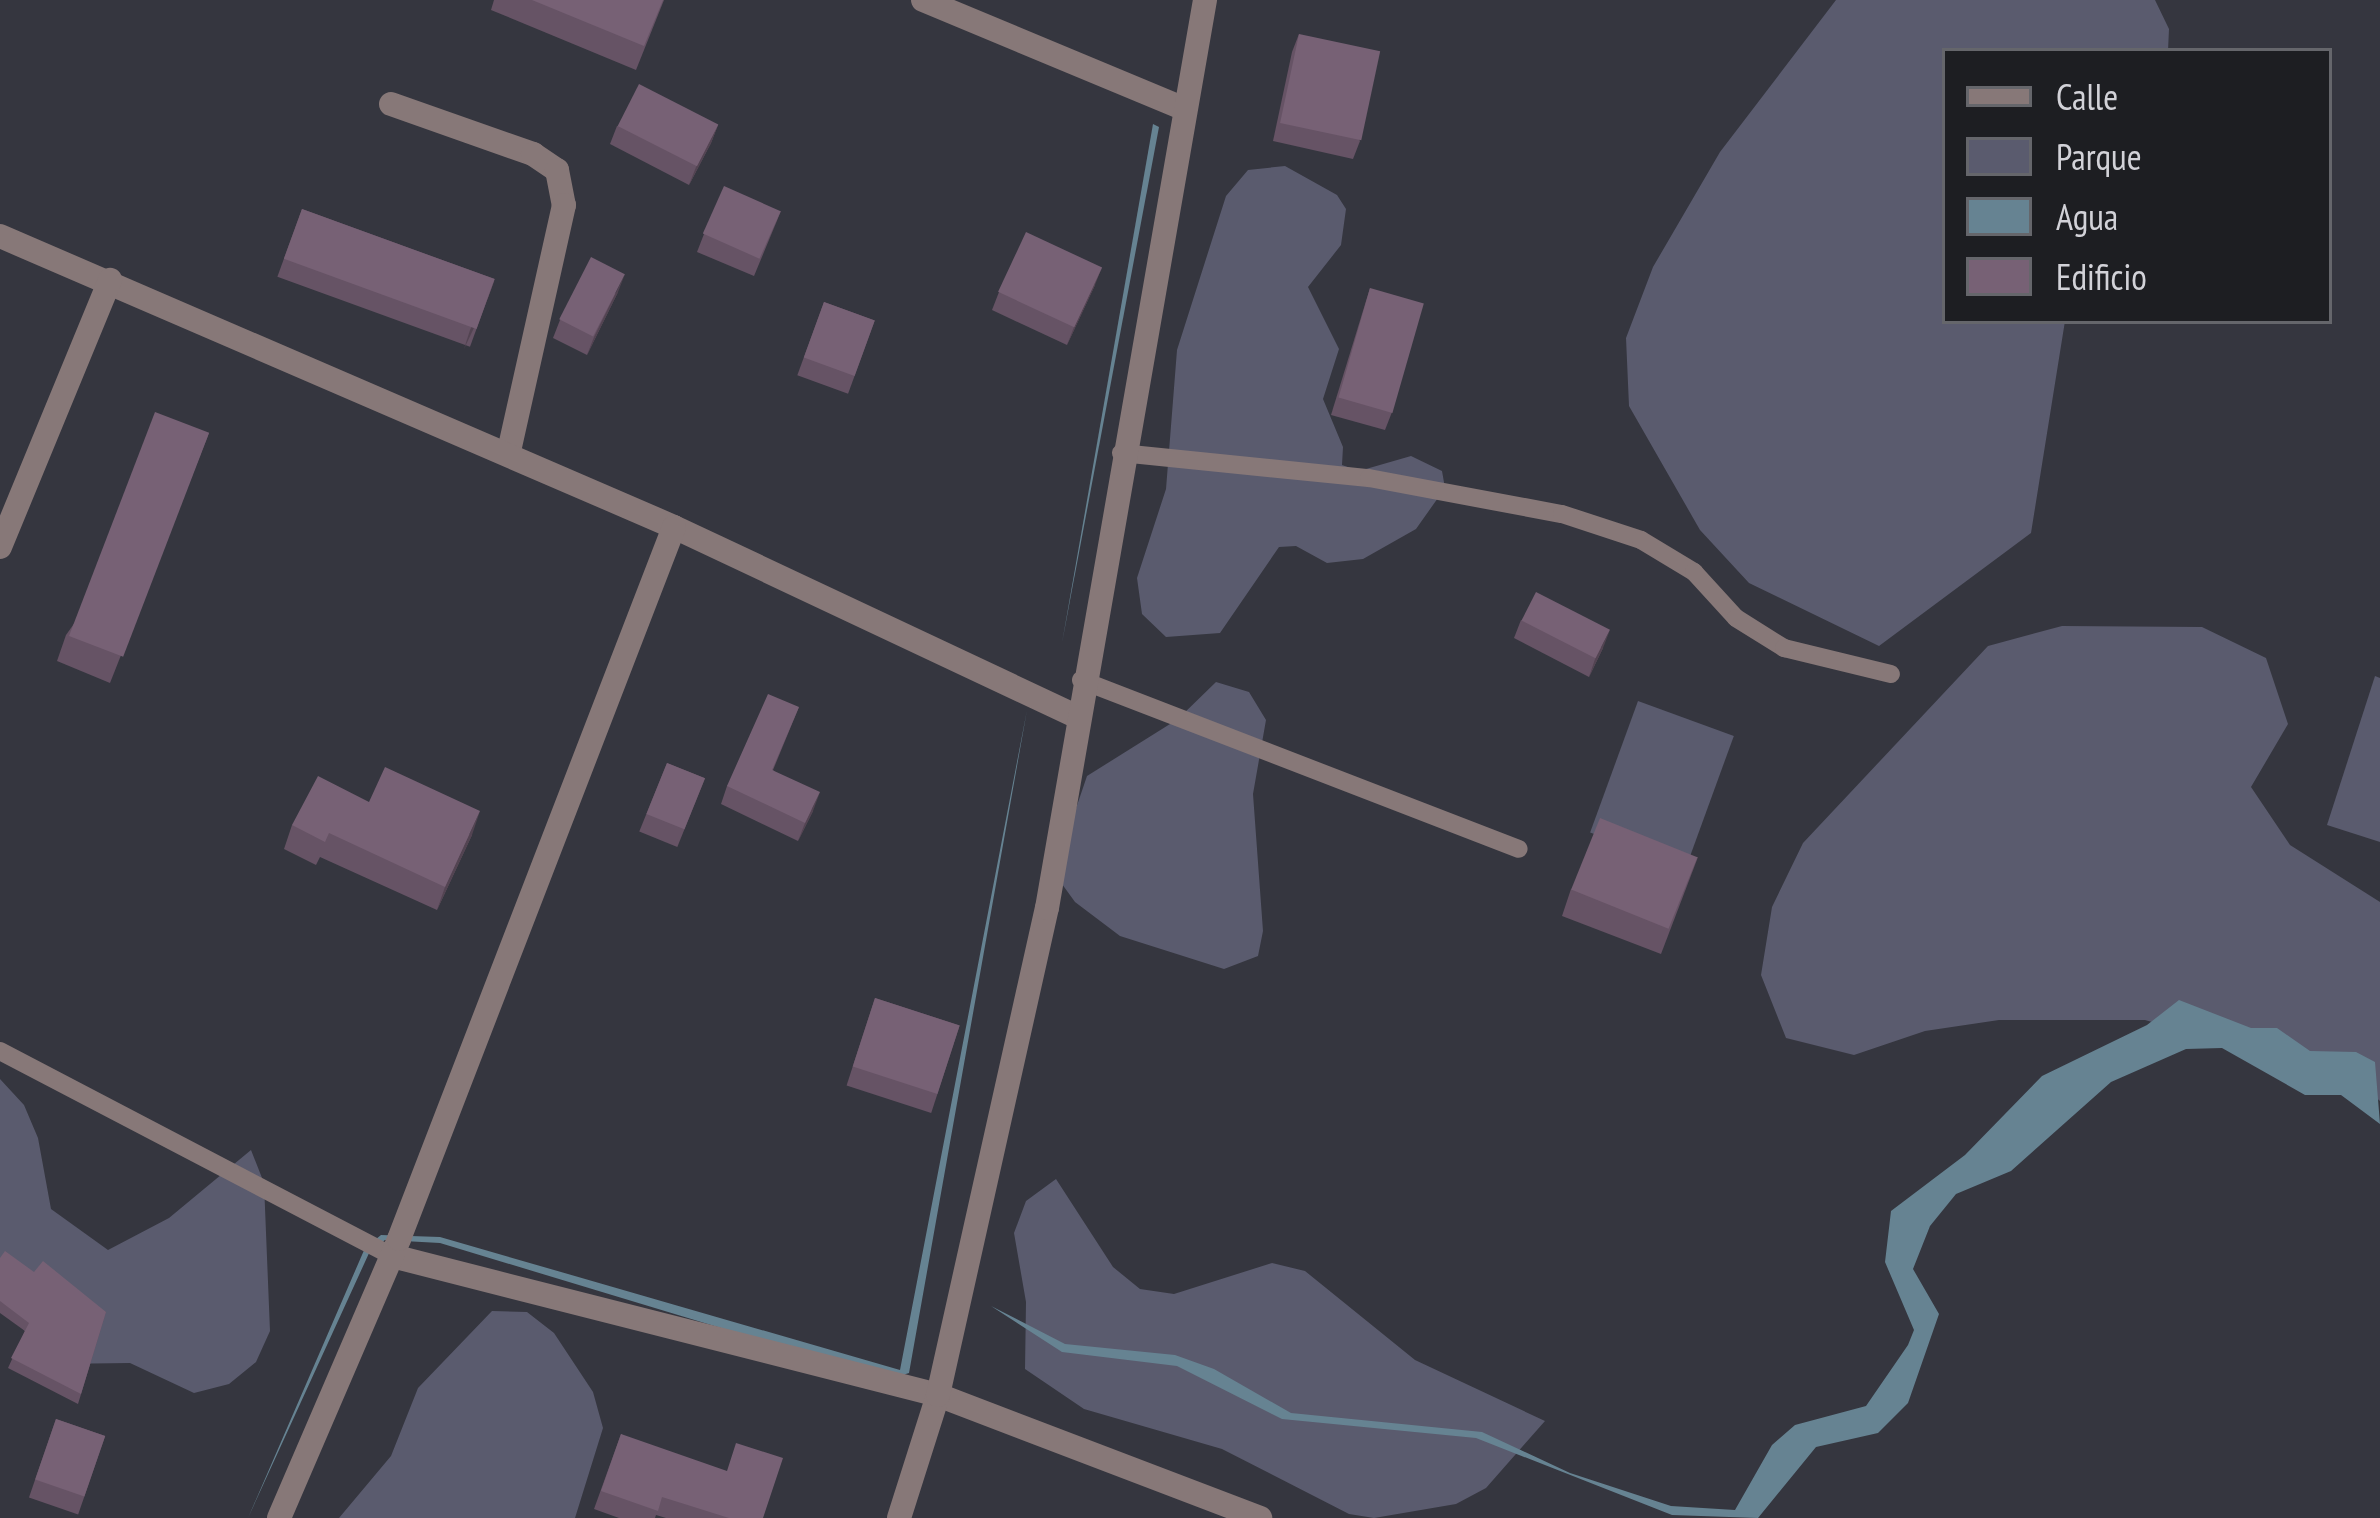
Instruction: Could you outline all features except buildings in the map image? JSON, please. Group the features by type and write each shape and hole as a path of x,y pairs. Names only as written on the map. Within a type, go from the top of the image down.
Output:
{"street":[{"path":"923,0 1182,108"},
{"path":"898,1518 938,1395 1047,908 1081,680 1205,0"},
{"path":"391,104 533,154 557,170 564,205 508,455"},
{"path":"0,236 674,527 1075,716"},
{"path":"0,547 110,280"},
{"path":"279,1518 392,1256 674,527"},
{"path":"392,1256 938,1395 1260,1518"}],"lane":[{"path":"1121,453 1369,478 1562,514 1641,540 1694,572 1736,618 1784,648 1891,674"},
{"path":"1081,680 1518,849"},
{"path":"0,1051 392,1256"}],"green space":[{"path":"1836,0 2155,0 2169,29 2168,48 1942,48 1942,324 2065,324 2031,533 1879,646 1749,583 1700,530 1629,406 1626,338 1653,267 1720,152"},
{"path":"1285,166 1337,195 1346,209 1341,245 1308,287 1339,349 1323,399 1343,447 1342,465 1359,471 1411,456 1442,471 1445,488 1416,529 1363,559 1327,563 1296,546 1279,547 1220,633 1166,637 1142,614 1137,578 1166,489 1177,350 1226,196 1248,170"},
{"path":"2062,626 2202,627 2266,658 2288,724 2251,787 2290,845 2380,902 2380,1101 2355,1080 2145,1020 1999,1020 1925,1031 1854,1055 1786,1038 1761,975 1772,907 1803,843 1988,646"},
{"path":"2375,676 2380,678 2380,842 2327,825"},
{"path":"1216,682 1249,692 1266,720 1253,794 1263,931 1258,956 1224,969 1120,936 1075,902 1054,873 1087,776 1178,719"},
{"path":"1638,701 1734,736 1686,867 1590,833"},
{"path":"0,1079 24,1105 38,1138 51,1209 108,1250 169,1218 251,1150 264,1183 270,1331 256,1362 229,1384 194,1393 130,1363 54,1364 0,1303"},
{"path":"1056,1179 1113,1267 1140,1289 1174,1294 1272,1263 1305,1271 1415,1360 1545,1421 1486,1488 1456,1504 1374,1518 1349,1514 1222,1449 1084,1409 1025,1369 1026,1302 1014,1233 1026,1201"},
{"path":"492,1311 527,1312 554,1333 593,1392 603,1428 575,1518 339,1518 391,1456 418,1388"}],"water":[{"path":"1153,124 1159,127 1062,643"},
{"path":"1027,710 909,1373 890,1379 440,1243 385,1240 370,1251 248,1518 365,1248 381,1235 440,1237 900,1370"},
{"path":"2179,1000 2251,1028 2277,1028 2310,1051 2356,1052 2375,1062 2380,1124 2341,1095 2305,1095 2222,1048 2186,1049 2111,1082 2011,1171 1956,1194 1930,1226 1913,1269 1939,1314 1908,1403 1878,1433 1816,1447 1758,1518 1672,1515 1476,1438 1282,1419 1177,1366 1062,1352 991,1306 1065,1344 1175,1355 1214,1369 1291,1413 1482,1432 1570,1473 1671,1506 1735,1510 1772,1445 1795,1425 1866,1406 1908,1345 1914,1330 1885,1262 1891,1211 1965,1155 2042,1076 2147,1025"}]}
